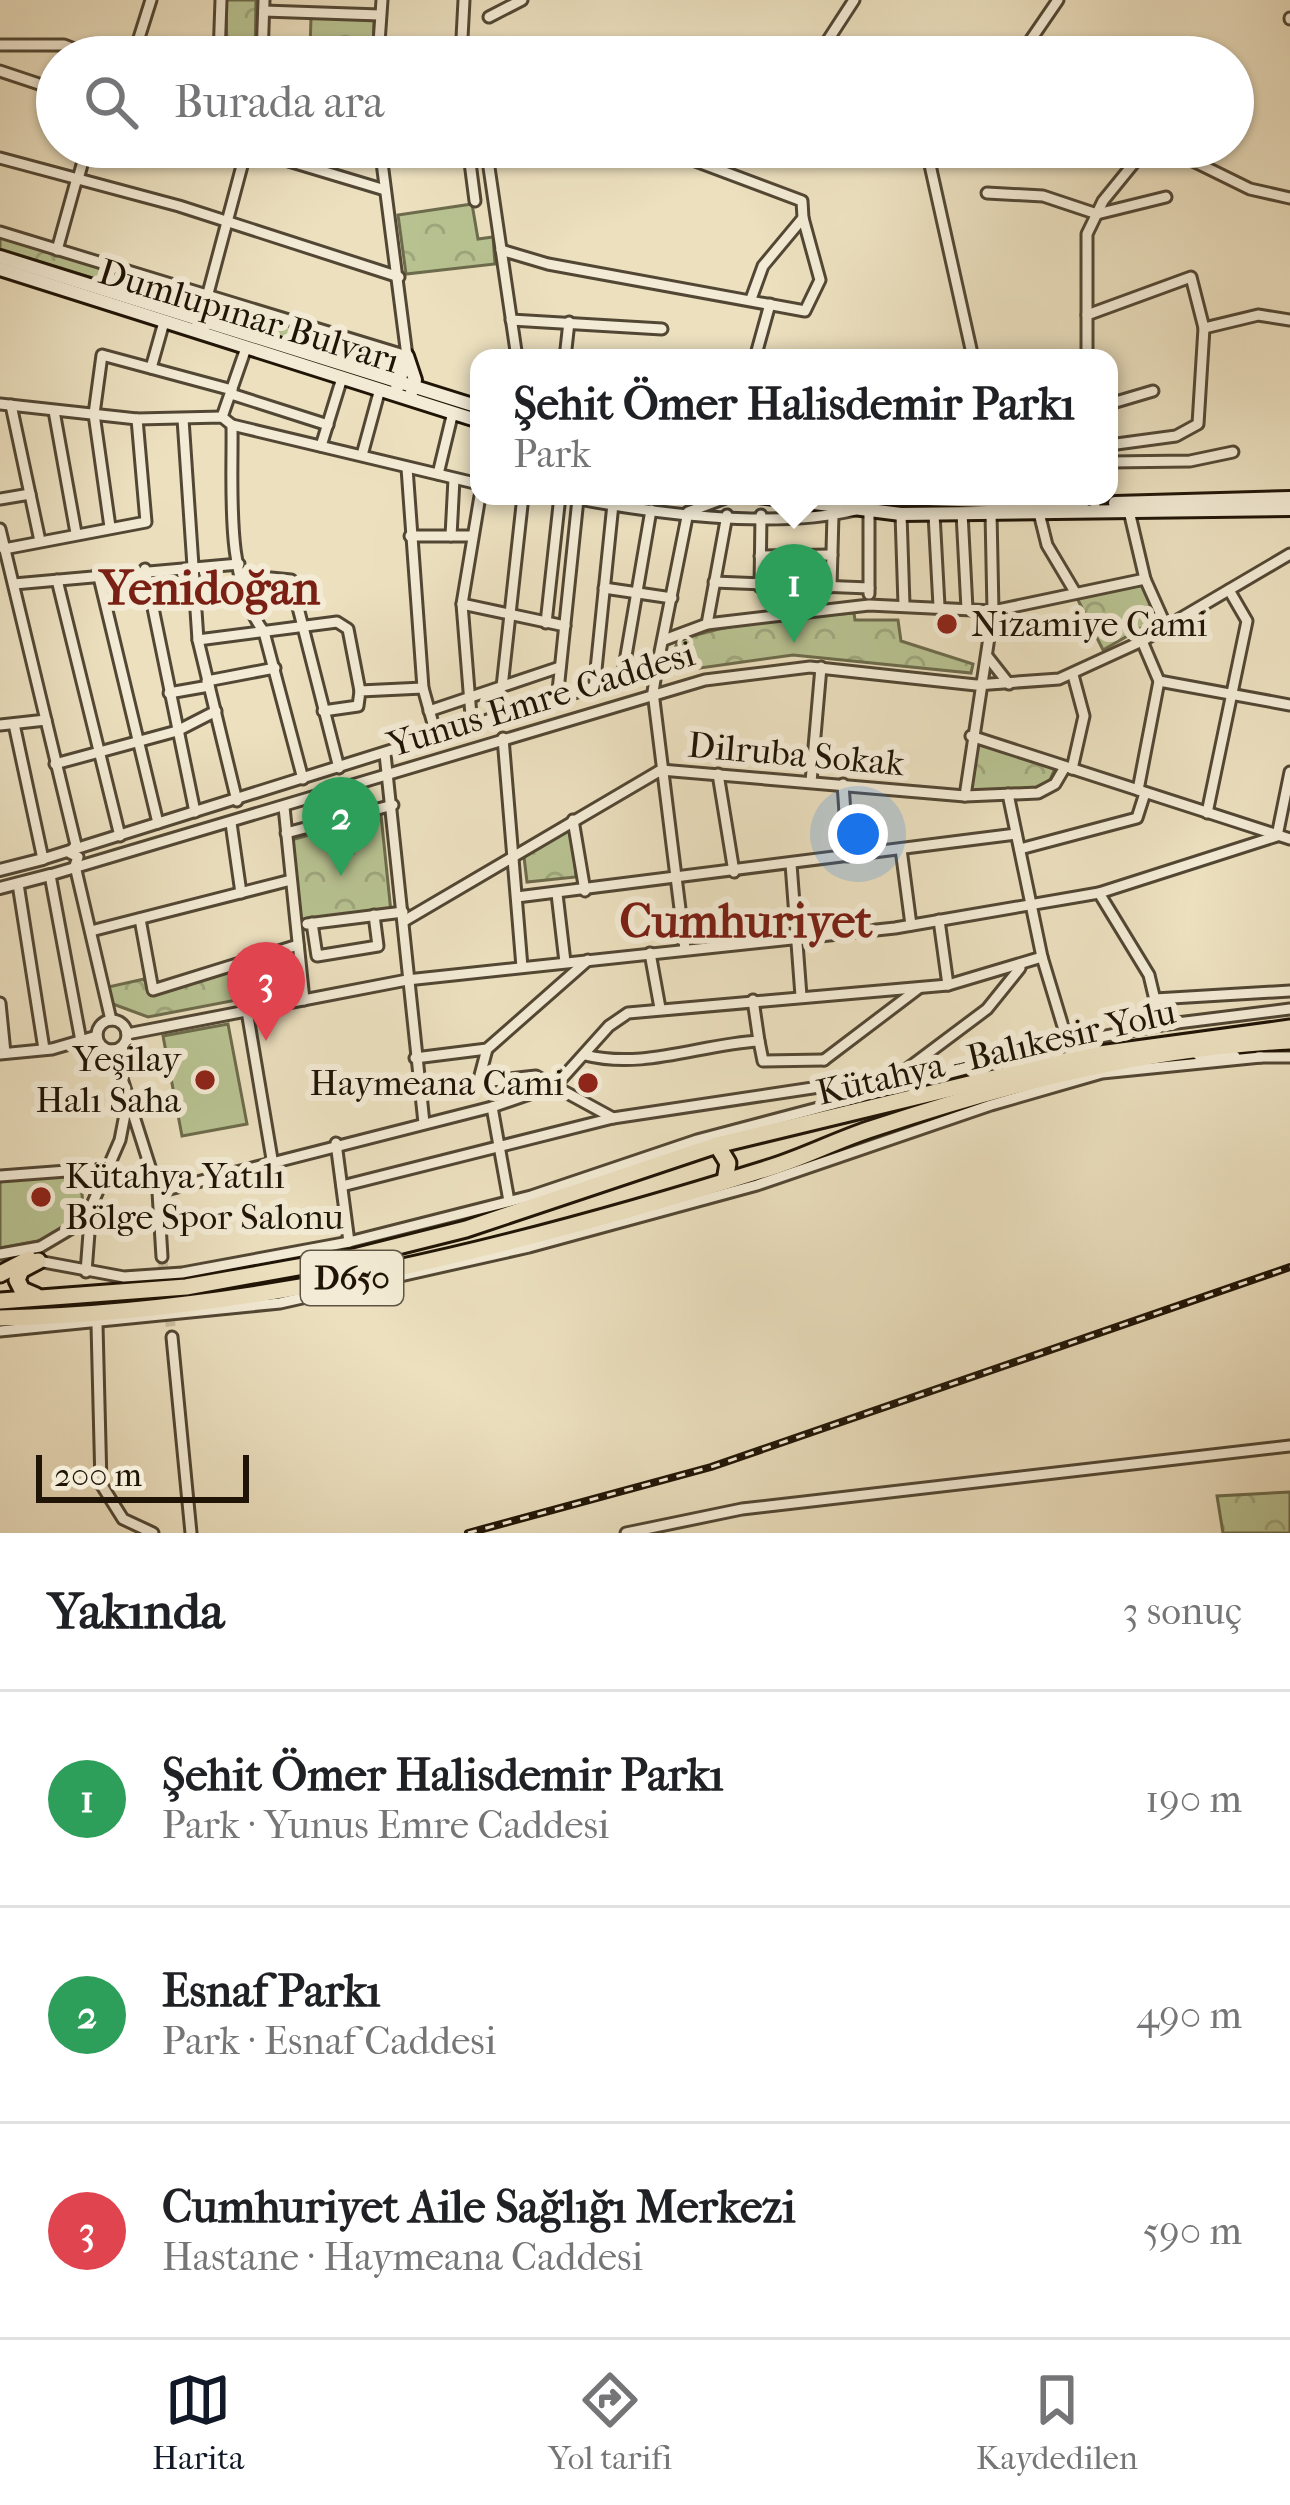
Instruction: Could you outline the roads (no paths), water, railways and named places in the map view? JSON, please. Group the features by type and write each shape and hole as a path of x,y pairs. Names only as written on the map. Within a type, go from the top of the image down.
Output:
{"highway":[{"name":"Kütahya - Balıkesir Yolu","path":"0,1301 186,1287 354,1257 466,1229 717,1145 1085,1056 1290,1028"},
{"name":"Kütahya - Balıkesir Yolu","path":"0,1318 97,1315 375,1274 725,1181 991,1092 1168,1054 1290,1041"},
{"path":"717,1145 728,1163 725,1181"},
{"path":"691,1153 684,1169 696,1189"},
{"path":"0,1274 19,1261 38,1261"},
{"path":"38,1261 21,1270 17,1280 26,1294 52,1299"}],"main road":[{"name":"Dumlupınar Bulvarı","path":"0,257 396,388 470,404"},
{"name":"Dumlupınar Bulvarı","path":"0,269 342,378 380,389 396,388"},
{"path":"396,388 407,356"},
{"path":"407,356 412,393"},
{"name":"Dumlupınar Bulvarı","path":"412,393 470,418"},
{"path":"1118,500 1290,498"},
{"path":"863,506 902,505"},
{"path":"863,506 901,514 1290,509"}],"street":[{"path":"140,36 151,0"},
{"path":"220,36 221,0"},
{"path":"379,36 382,0"},
{"path":"462,36 464,0"},
{"path":"489,17 522,0"},
{"path":"831,36 854,0"},
{"path":"1033,36 1058,0"},
{"path":"263,36 264,5 380,15"},
{"path":"0,45 36,45"},
{"path":"0,71 36,83"},
{"path":"0,158 36,167"},
{"path":"38,168 227,220 399,277"},
{"path":"57,250 80,168"},
{"path":"207,297 240,168"},
{"path":"313,168 385,190"},
{"path":"0,232 407,356 382,168"},
{"path":"471,168 476,201"},
{"path":"489,168 516,349"},
{"path":"502,250 548,265 805,311 820,280 802,201 725,168"},
{"path":"931,168 971,349"},
{"path":"1087,349 1087,234 1096,214 1132,168"},
{"path":"1207,168 1250,189 1290,198"},
{"path":"987,193 1043,196 1096,214 1166,197"},
{"path":"751,299 763,266 803,218"},
{"path":"1087,315 1191,277 1204,328 1198,424 1176,436 1118,444"},
{"path":"758,349 770,304"},
{"path":"1204,328 1258,315 1290,320"},
{"path":"511,320 662,329"},
{"path":"151,368 164,322"},
{"path":"566,349 569,322"},
{"path":"246,348 227,421 240,570 252,616 265,632 303,779"},
{"path":"110,527 94,414 102,355 328,425"},
{"path":"321,446 342,378"},
{"path":"362,455 380,389"},
{"path":"1118,401 1153,391"},
{"path":"40,541 5,404 137,419 227,421 470,482"},
{"path":"54,412 76,533"},
{"path":"438,474 453,412"},
{"path":"4,549 146,521 137,419"},
{"path":"183,419 198,640 237,801"},
{"path":"1118,462 1148,464 1233,452"},
{"path":"407,469 422,688 437,738"},
{"path":"451,536 454,478"},
{"path":"0,499 30,494"},
{"path":"472,728 462,604 478,505"},
{"path":"502,687 522,505"},
{"path":"546,623 561,505"},
{"path":"557,700 577,505"},
{"path":"594,688 613,505"},
{"path":"621,505 727,515 833,515 863,506 869,605"},
{"path":"688,512 707,505"},
{"path":"622,679 652,509"},
{"path":"1129,511 1145,579 1166,626"},
{"path":"685,949 653,692 688,512"},
{"path":"962,513 967,609"},
{"path":"965,796 993,611 991,513"},
{"path":"1039,513 1047,545 1075,592"},
{"path":"901,514 904,605"},
{"path":"934,514 939,606"},
{"path":"707,624 727,515"},
{"path":"760,587 761,515"},
{"path":"831,587 833,515"},
{"path":"0,530 76,845 67,861 75,866 111,1019"},
{"path":"410,536 471,536"},
{"name":"Yunus Emre Caddesi","path":"50,874 391,775 653,692 740,674 821,667 982,686 1072,675 1290,554"},
{"path":"760,556 832,555"},
{"path":"9,580 57,580 192,564 291,580 339,768"},
{"path":"145,569 195,812"},
{"path":"98,573 158,823"},
{"path":"664,640 707,624 869,605 993,611 1145,579"},
{"path":"57,580 120,836"},
{"path":"714,582 869,588"},
{"path":"604,588 672,598"},
{"path":"1207,813 1246,621 1229,590"},
{"path":"462,604 565,626"},
{"path":"198,640 337,622 348,629 360,691 358,706 323,711"},
{"path":"1020,849 1137,818 1159,681 1142,640"},
{"path":"987,656 1009,684"},
{"path":"429,711 560,667"},
{"path":"0,870 70,853 657,667"},
{"path":"811,782 821,667"},
{"path":"169,693 275,668"},
{"path":"1069,768 1084,716 1072,675"},
{"path":"1159,681 1290,705"},
{"path":"360,691 422,688"},
{"path":"55,764 177,731 216,711"},
{"path":"0,725 46,720"},
{"path":"14,724 43,859"},
{"path":"971,736 1290,839"},
{"path":"503,738 522,968"},
{"path":"385,754 391,775 424,1123"},
{"name":"Dilruba Sokak","path":"403,917 661,770 965,796 1048,790 1069,768"},
{"path":"1277,836 1290,772"},
{"path":"718,774 734,872"},
{"path":"843,784 848,856"},
{"path":"1008,794 1042,957 1068,1043"},
{"path":"286,833 393,805"},
{"path":"284,807 304,1000"},
{"path":"573,820 584,891"},
{"path":"231,823 241,893"},
{"path":"517,897 1016,834"},
{"path":"127,1034 407,980 911,925 1099,892 1277,836"},
{"path":"901,849 911,925"},
{"path":"791,864 801,996"},
{"path":"0,888 50,874 82,1041"},
{"path":"91,931 291,880"},
{"path":"18,884 44,1049"},
{"path":"1099,892 1149,975 1161,1025"},
{"path":"556,894 565,962"},
{"path":"312,923 317,956 377,946 374,916"},
{"path":"296,925 403,917"},
{"path":"140,919 153,990 298,945"},
{"path":"938,920 948,985"},
{"path":"650,953 660,1008"},
{"path":"158,1192 492,1107 556,1085 628,1013 948,985 1021,968 1042,957"},
{"path":"478,1083 487,1049 588,960"},
{"path":"342,1186 613,1118 899,1076 987,1009 1021,968"},
{"path":"753,1000 765,1062 824,1060 920,988"},
{"path":"1155,999 1290,991"},
{"path":"0,1003 3,1053 82,1041 97,1036 111,1019"},
{"path":"38,1261 124,1277 182,1273 350,1242 509,1202 697,1140 1068,1043 1161,1025 1290,1009"},
{"path":"247,1011 272,1160"},
{"path":"111,1019 120,1022 127,1034"},
{"path":"97,1036 104,1047 112,1049 127,1034"},
{"path":"585,1055 608,1061 759,1042"},
{"path":"112,1049 158,1192 162,1257"},
{"path":"415,1058 487,1049"},
{"path":"1168,1054 1290,1057"},
{"path":"0,1331 280,1304 529,1247 757,1185 991,1105 1102,1073 1261,1057"},
{"path":"824,1060 830,1088"},
{"path":"420,1089 536,1076 613,1118"},
{"path":"86,1272 89,1219 128,1100"},
{"path":"492,1107 509,1202"},
{"path":"336,1143 350,1242"},
{"path":"0,1176 107,1168"},
{"path":"0,1255 40,1246 89,1219"},
{"path":"97,1325 100,1484 123,1519 153,1533"},
{"path":"172,1337 191,1533"},
{"path":"626,1533 742,1509 1290,1446"}],"tunnel":[{"path":"162,1257 172,1337"}],"railway":[{"path":"468,1533 711,1467 1290,1267"}],"place":[{"name":"Nizamiye Cami","path":"947,624"},
{"name":"Şehit Ömer Halisdemir Parkı","path":"794,643"},
{"name":"Esnaf Parkı","path":"341,876"},
{"name":"Cumhuriyet Aile Sağlığı Merkezi","path":"266,1041"},
{"name":"Yeşilay Halı Saha","path":"205,1080"},
{"name":"Haymeana Cami","path":"588,1083"},
{"name":"Kütahya Yatılı Bölge Spor Salonu","path":"41,1197"}],"district":[{"name":"Yenidoğan","path":"210,588"},
{"name":"Cumhuriyet","path":"746,921"}]}
